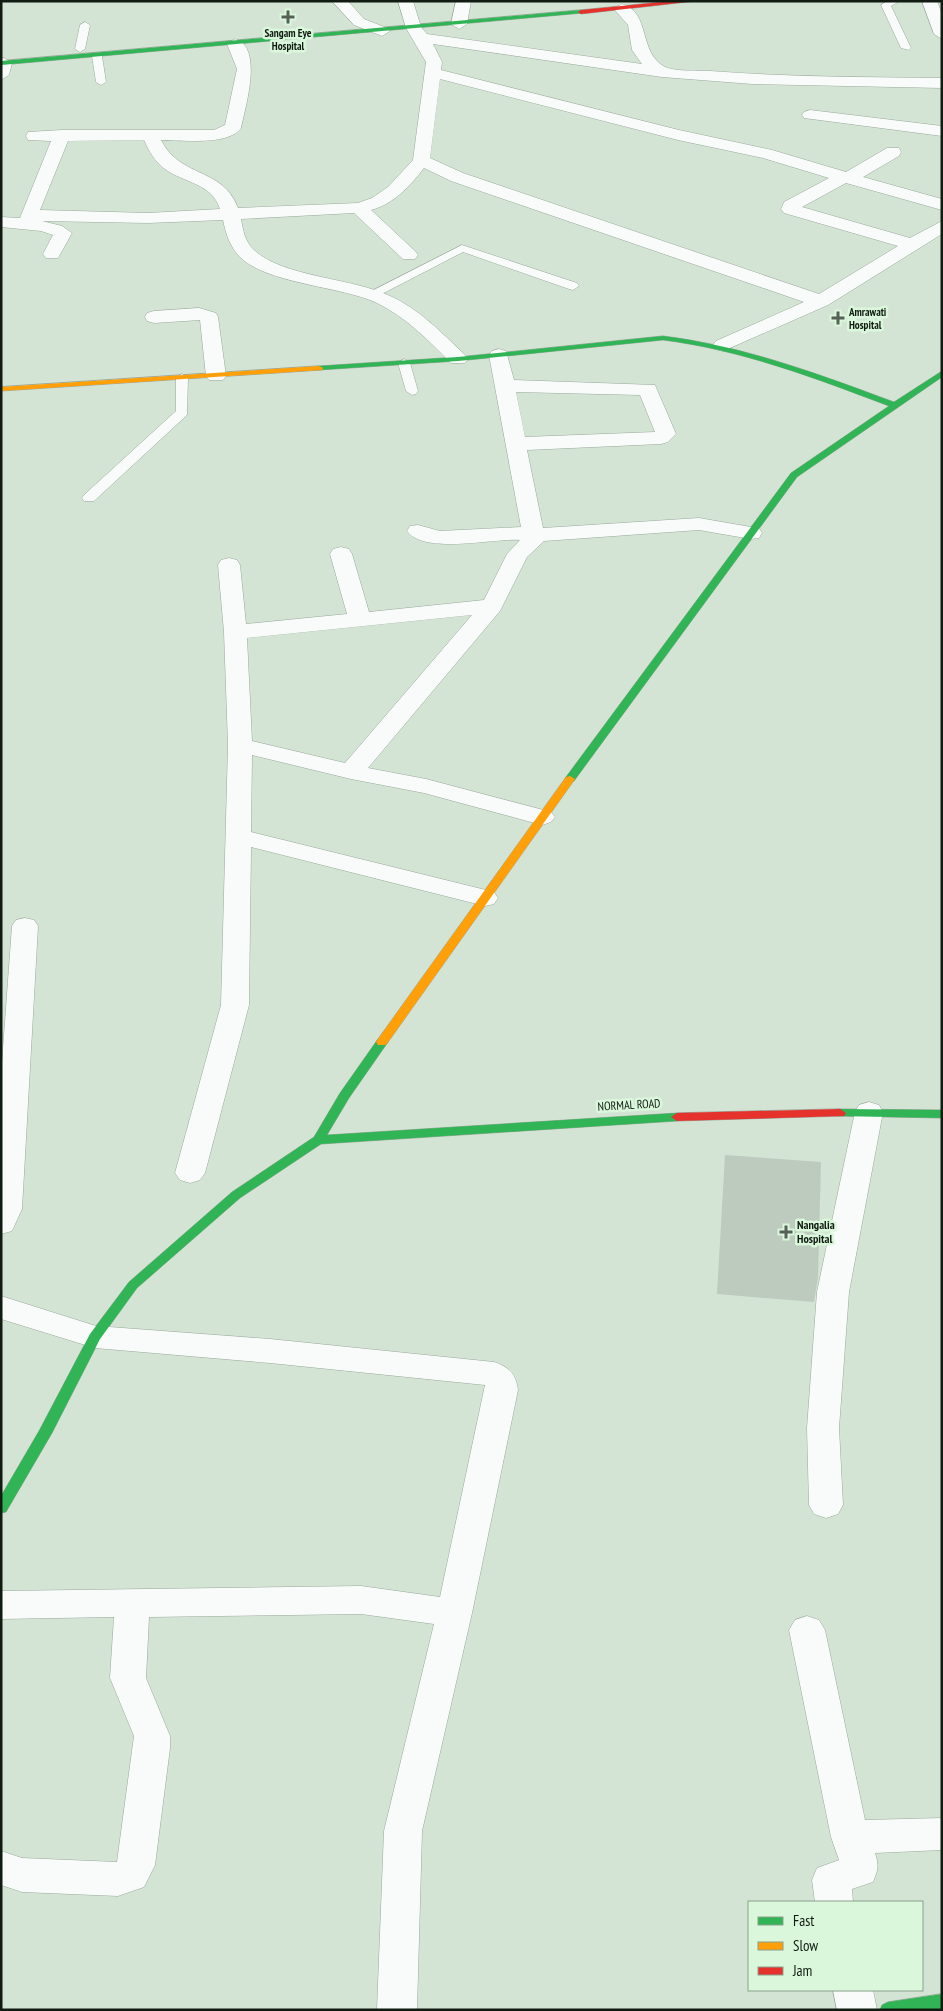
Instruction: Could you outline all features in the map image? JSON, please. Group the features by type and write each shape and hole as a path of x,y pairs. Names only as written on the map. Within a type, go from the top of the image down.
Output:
{"main road":[{"path":"2,64 416,29 462,14 605,1"},
{"path":"462,14 622,9 693,1"},
{"path":"2,64 80,49 363,24 416,29"},
{"path":"1,389 458,359 663,338 689,339 724,345 896,406"},
{"path":"1,1508 45,1433 95,1337 132,1285 236,1194 318,1140 344,1096 484,898 794,475 942,373"},
{"name":"NORMAL ROAD","path":"318,1140 651,1117 870,1112 942,1114"},
{"path":"888,2010 942,2001"}],"street":[{"path":"339,1 363,24 382,31"},
{"path":"3,225 28,220 148,218 358,208 382,201 399,188 420,160 433,73 434,62 416,29 405,1"},
{"path":"929,1 942,34"},
{"path":"622,9 635,24 640,50 648,62 662,72"},
{"path":"416,29 662,72 752,79 942,82"},
{"path":"34,136 216,135 233,128 245,69 235,44"},
{"path":"433,73 766,154 942,206"},
{"path":"810,115 942,131"},
{"path":"28,220 62,136"},
{"path":"150,136 160,155 170,164 205,181 221,193 240,246 249,256 286,272 372,294 406,313 458,359"},
{"path":"893,152 790,206 790,209 912,244"},
{"path":"420,160 457,177 821,302"},
{"path":"358,208 410,256"},
{"path":"28,220 54,228 63,233 52,254"},
{"path":"724,345 821,302 942,226"},
{"path":"154,317 199,314 209,317 216,376"},
{"path":"499,355 532,530 538,535"},
{"path":"505,386 648,388 666,434 661,438 516,444"},
{"path":"418,531 438,538 511,533 538,535 699,524 751,533"},
{"path":"351,772 492,606 518,554 538,535"},
{"path":"341,554 360,620"},
{"path":"190,1173 235,1005 240,745 235,632 229,565"},
{"path":"235,632 492,606"},
{"path":"240,745 351,772 426,786 542,817"},
{"path":"238,836 484,898"},
{"path":"3,1214 11,970 25,926"},
{"path":"826,1505 823,1428 833,1292 870,1112"},
{"path":"1,1307 95,1337 270,1351 494,1374 501,1380 502,1390 454,1613 403,1831 397,2010"},
{"path":"1,1605 361,1600 454,1613"},
{"path":"1,1868 22,1875 118,1880 130,1875 136,1865 152,1736 128,1678 132,1602"},
{"path":"807,1630 850,1838 860,1865 859,1870 831,1880 834,1901"},
{"path":"850,1838 942,1834"},
{"path":"853,1991 857,2010"}],"lane":[{"path":"895,1 886,6 906,48"},
{"path":"80,49 85,26"},
{"path":"97,56 101,82"},
{"path":"372,294 462,248 573,286"},
{"path":"404,363 412,391"},
{"path":"89,498 182,412 182,378"}],"building":[{"path":"725,1155 821,1162 818,1277 814,1302 717,1294"}],"traffic: fast":[{"path":"1,63 581,12"},
{"path":"319,368 458,359 663,338 693,342 752,355 896,406"},
{"path":"570,779 794,475 942,373"},
{"path":"1,1508 45,1433 95,1337 133,1285 236,1195 318,1140 344,1096 382,1042"},
{"path":"840,1113 942,1114"},
{"path":"318,1140 677,1117"},
{"path":"888,2010 942,2001"}],"traffic: slow":[{"path":"1,389 319,368"},
{"path":"382,1042 570,779"}],"traffic: jam":[{"path":"581,12 693,1"},
{"path":"677,1117 840,1113"}],"place":[{"name":"Sangam Eye Hospital","path":"288,17"},
{"name":"Amrawati Hospital","path":"838,318"},
{"name":"Nangalia Hospital","path":"786,1232"}]}
